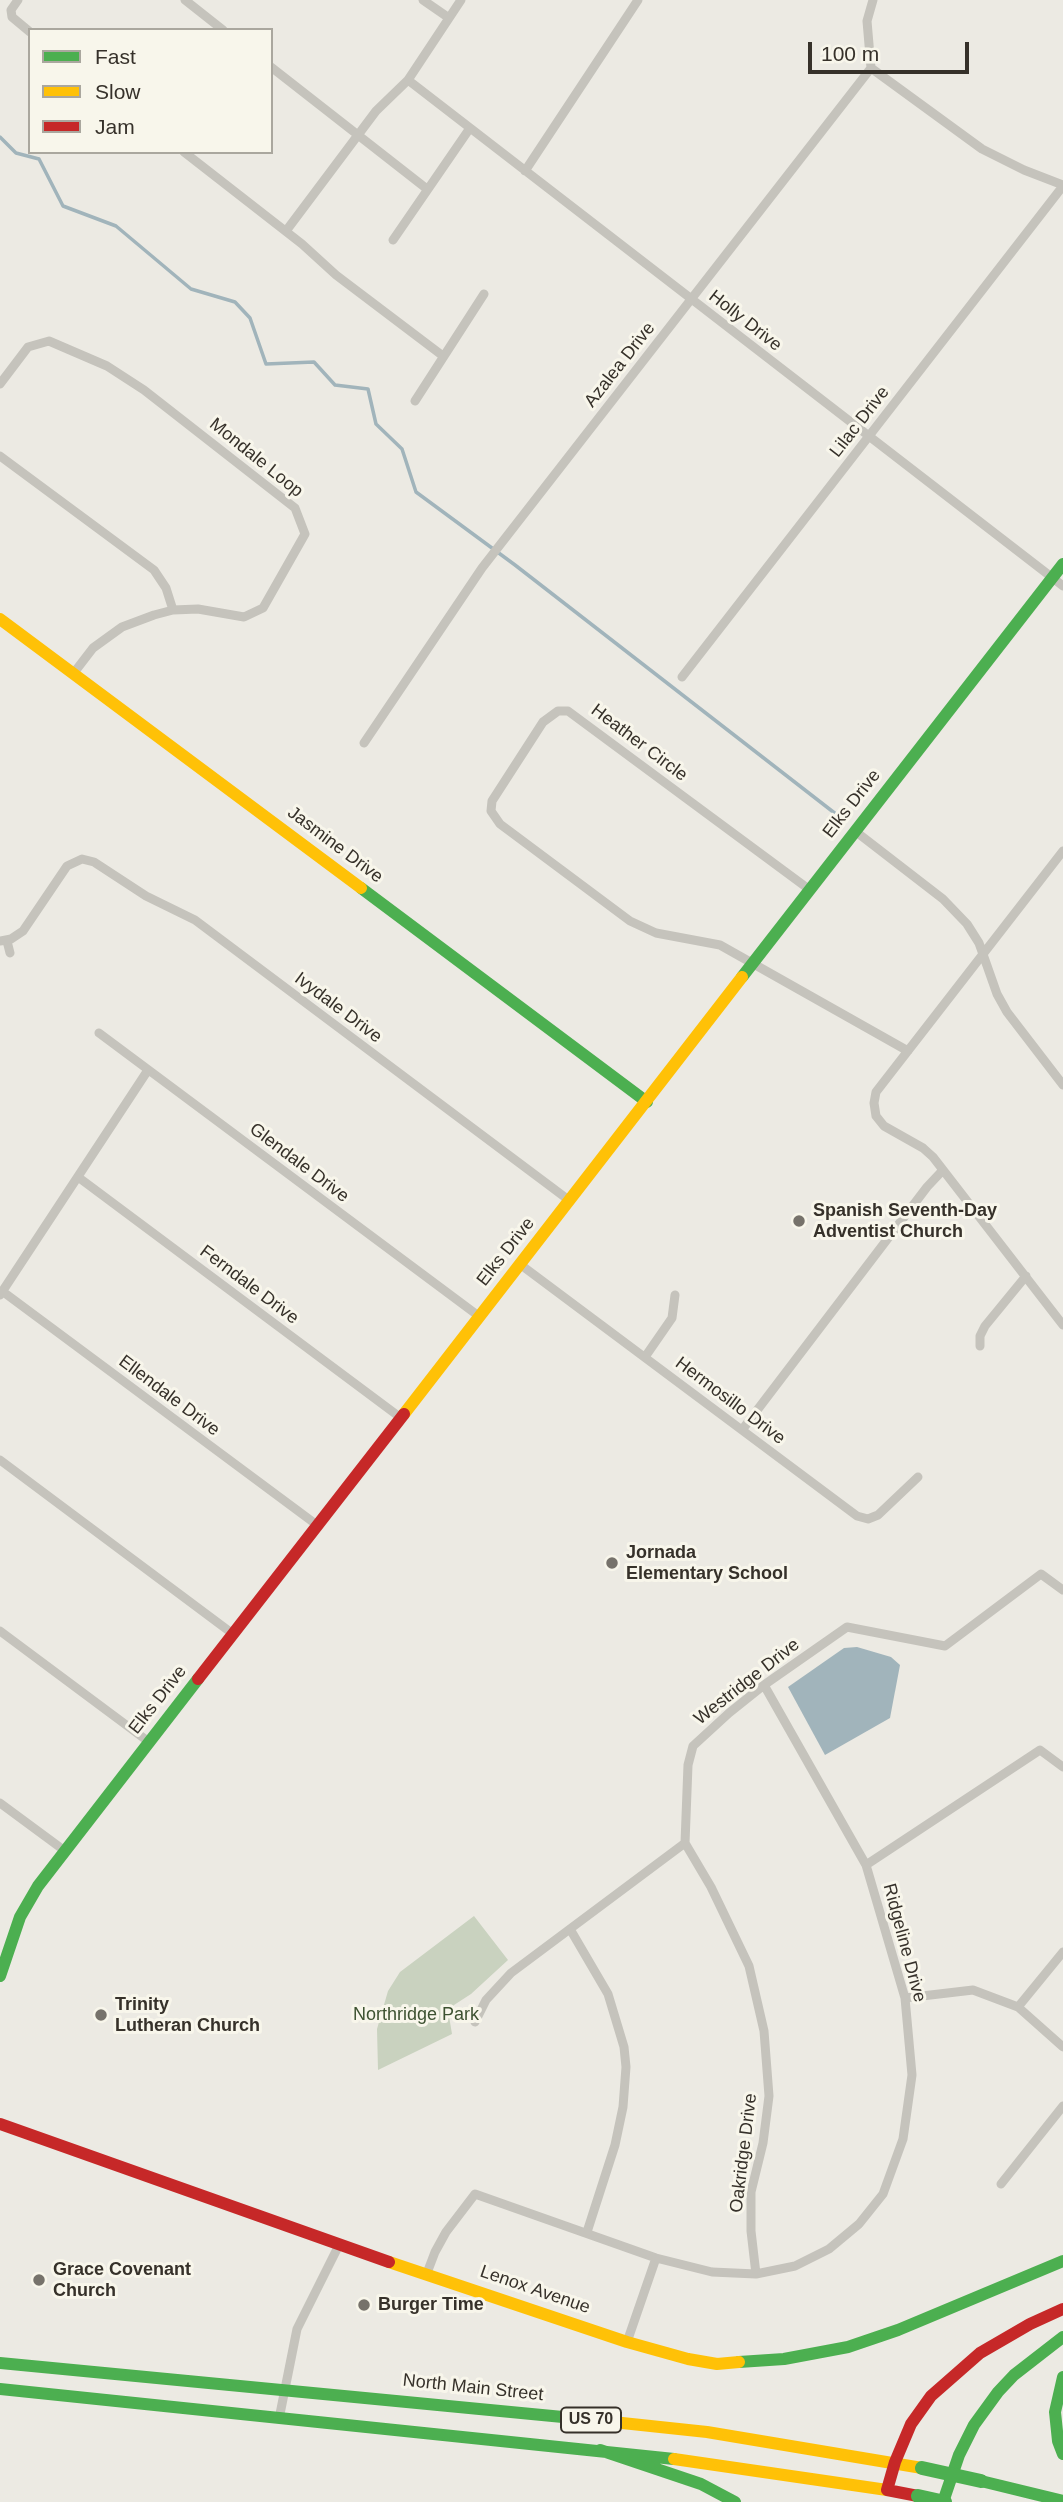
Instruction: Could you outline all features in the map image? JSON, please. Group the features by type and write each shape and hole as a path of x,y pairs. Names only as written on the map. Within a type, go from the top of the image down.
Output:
{"main road":[{"name":"Elks Drive","path":"0,1975 27,1902 65,1851 855,831 1058,582 1063,564"},
{"name":"Jasmine Drive","path":"0,620 647,1102"},
{"name":"Lenox Avenue","path":"0,2124 339,2245 627,2342 717,2364 759,2362 848,2347 898,2330 1063,2261"},
{"path":"887,2490 911,2424 931,2396 980,2353 1030,2324 1063,2309"},
{"path":"944,2502 959,2455 974,2425 1014,2375 1063,2337"},
{"name":"North Main Street","path":"0,2363 708,2432 895,2462 1063,2501"},
{"path":"1063,2377 1055,2412 1058,2441 1063,2454"},
{"name":"US 70","path":"0,2389 706,2462 887,2490 944,2502"},
{"path":"0,2401 19,2391"},
{"path":"600,2450 701,2484 735,2502"}],"street":[{"path":"18,0 11,13 16,22 28,31"},
{"path":"185,0 220,28"},
{"path":"423,0 449,18"},
{"path":"286,231 376,111 408,80 461,0"},
{"path":"525,171 638,0"},
{"path":"873,0 867,21 871,68 982,149 1063,186"},
{"name":"Azalea Drive","path":"364,743 482,568 871,68"},
{"path":"273,69 427,189"},
{"name":"Holly Drive","path":"408,80 1058,582"},
{"path":"393,240 470,128"},
{"path":"187,154 286,231 336,275 443,356"},
{"name":"Lilac Drive","path":"682,677 1063,186"},
{"path":"415,401 484,294"},
{"name":"Mondale Loop","path":"0,384 28,347 49,341 107,366 145,390 295,508 305,534 263,608 244,617 198,609 173,610 122,627 93,648 73,674"},
{"path":"0,456 153,569 166,587 173,610"},
{"name":"Heather Circle","path":"810,890 572,713 558,711 543,722 492,801 491,811 496,820 638,926 667,936 713,943 908,1051"},
{"path":"855,831 951,906 967,924 984,953 1007,1012 1063,1085"},
{"name":"Ivydale Drive","path":"10,953 3,941 23,931 64,869 77,855 94,862 146,897 195,920 570,1201"},
{"path":"1061,858 876,1092 874,1109 884,1126 923,1148 943,1170 1063,1325"},
{"name":"Glendale Drive","path":"99,1033 480,1317"},
{"path":"1,1293 148,1070"},
{"path":"742,1430 919,1197 943,1170"},
{"name":"Ferndale Drive","path":"78,1177 401,1418"},
{"name":"Hermosillo Drive","path":"521,1265 852,1513 863,1518 873,1518 883,1512 918,1477"},
{"path":"980,1346 980,1336 985,1326 1026,1276"},
{"name":"Ellendale Drive","path":"1,1293 317,1525"},
{"path":"645,1357 672,1318 675,1295"},
{"path":"0,1460 233,1634"},
{"name":"Westridge Drive","path":"685,1843 688,1765 693,1746 764,1685 848,1628 945,1646 1041,1574 1063,1590"},
{"path":"0,1631 149,1742"},
{"name":"Ridgeline Drive","path":"427,2273 446,2232 475,2194 656,2258 712,2272 756,2274 794,2266 829,2249 859,2224 883,2194 903,2139 912,2075 905,1997 866,1865 764,1685"},
{"path":"866,1865 1040,1750 1063,1767"},
{"path":"0,1803 65,1851"},
{"path":"475,2022 486,2000 511,1973 685,1843"},
{"name":"Oakridge Drive","path":"685,1843 711,1887 749,1966 764,2031 769,2096 764,2143 751,2192 751,2231 756,2274"},
{"path":"570,1929 608,1994 624,2046 626,2067 623,2107 615,2146 587,2232"},
{"path":"1018,2007 1063,1952"},
{"path":"905,1997 973,1990 1018,2007 1063,2047"},
{"path":"1001,2184 1063,2106"},
{"path":"279,2419 297,2329 339,2245"},
{"path":"627,2342 656,2258"}],"green space":[{"name":"Northridge Park","path":"474,1916 508,1960 471,1994 454,2005 449,2016 452,2034 378,2070 377,2029 388,1991 400,1972"}],"shaded area":[{"path":"857,1647 891,1657 900,1665 890,1718 825,1755 788,1687 844,1648"}],"waterway":[{"path":"0,137 16,153 39,159 63,206 116,226 191,289 235,302 250,318 266,364 314,362 335,385 368,389 376,424 402,449 416,492 515,565 841,818"}],"traffic: fast":[{"path":"742,977 1063,564"},
{"path":"361,888 647,1102"},
{"path":"0,1976 20,1917 38,1886 198,1679"},
{"path":"739,2362 784,2359 848,2347 898,2330 1063,2261"},
{"path":"943,2502 959,2455 974,2425 1014,2375 1063,2337"},
{"path":"0,2363 594,2420"},
{"path":"1063,2377 1055,2412 1058,2441 1063,2454"},
{"path":"0,2389 674,2459"},
{"path":"600,2450 701,2484 735,2502"},
{"path":"922,2468 981,2481"},
{"path":"981,2481 1063,2501"},
{"path":"918,2496 945,2502"}],"traffic: slow":[{"path":"0,619 361,888"},
{"path":"404,1414 742,977"},
{"path":"389,2262 627,2342 688,2359 717,2364 739,2362"},
{"path":"594,2420 707,2432 922,2468"},
{"path":"674,2459 887,2490"}],"traffic: jam":[{"path":"198,1679 404,1414"},
{"path":"0,2124 389,2262"},
{"path":"918,2496 887,2490 911,2424 931,2396 980,2353 1030,2324 1063,2309"}],"place":[{"name":"Spanish Seventh-Day Adventist Church","path":"799,1221"},
{"name":"Jornada Elementary School","path":"612,1563"},
{"name":"Trinity Lutheran Church","path":"101,2015"},
{"name":"Grace Covenant Church","path":"39,2280"},
{"name":"Burger Time","path":"364,2305"}]}
